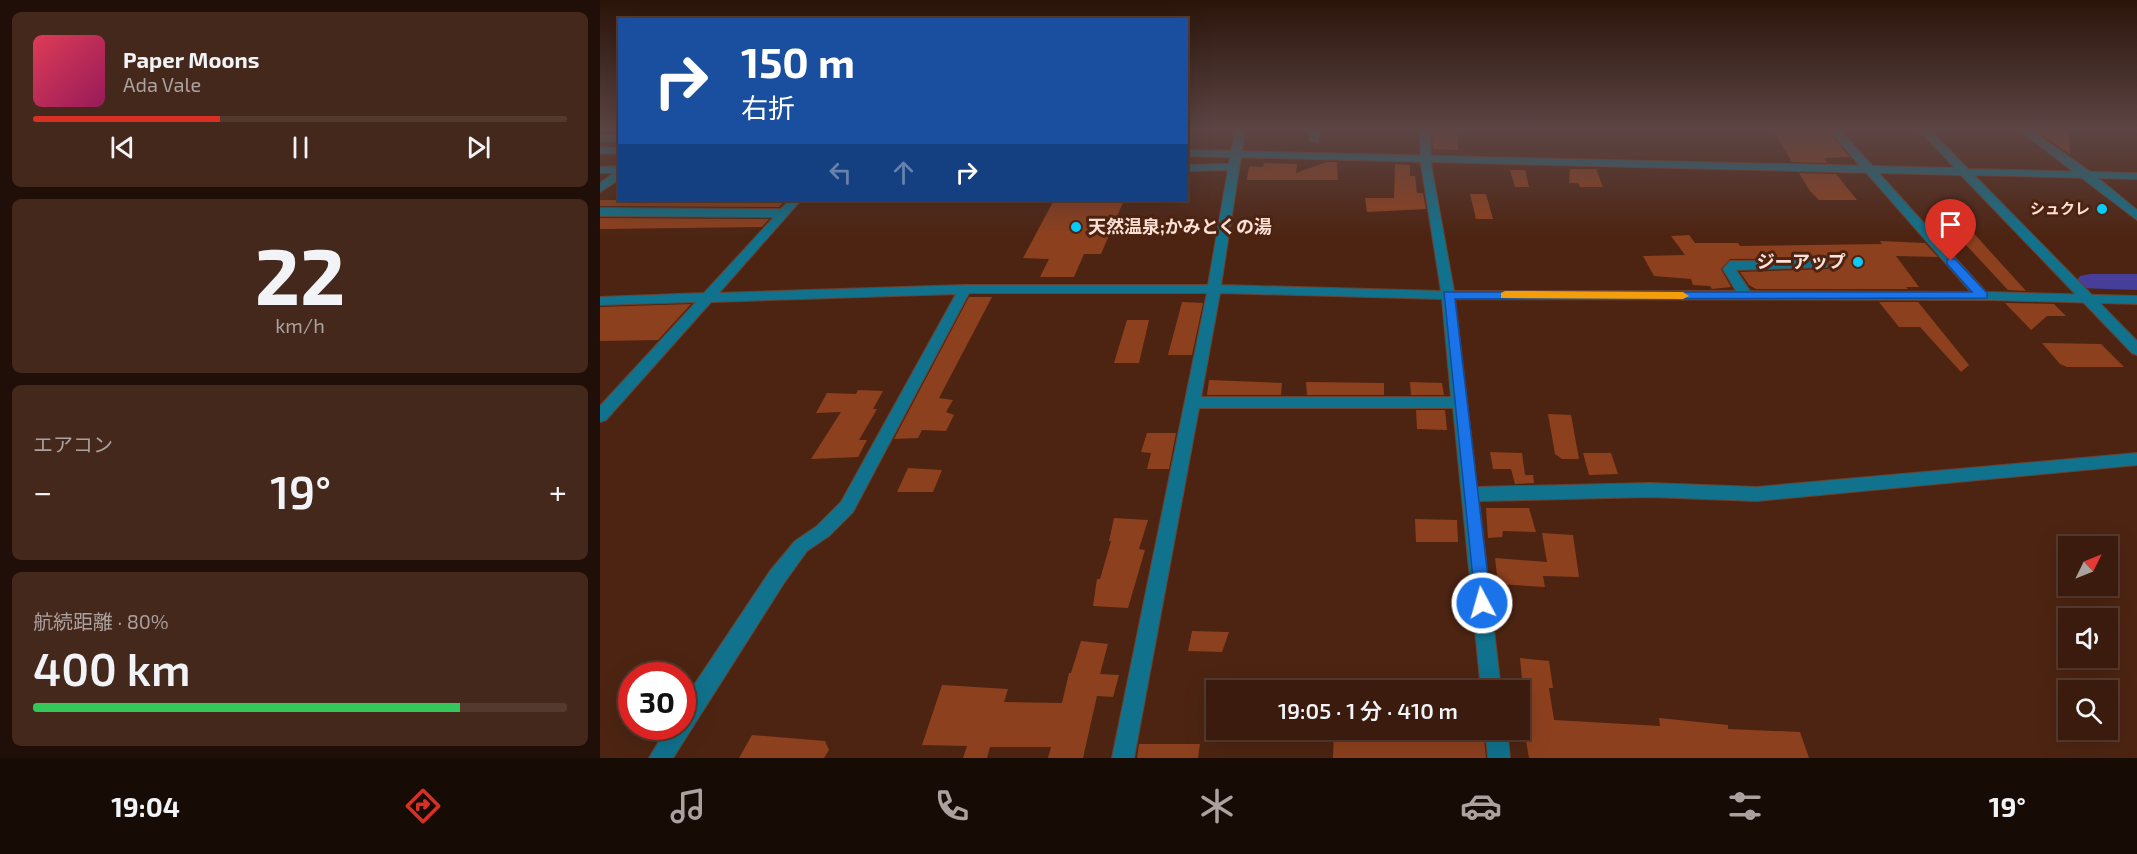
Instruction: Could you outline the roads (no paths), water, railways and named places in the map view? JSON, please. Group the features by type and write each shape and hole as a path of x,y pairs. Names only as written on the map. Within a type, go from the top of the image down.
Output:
{"street":[{"path":"1427,165 1448,295 1490,680"},
{"path":"1708,165 2137,176"},
{"path":"1865,165 1982,296"},
{"path":"1958,165 2137,350"},
{"path":"2074,165 2137,216"},
{"path":"1123,758 1214,289 1235,167 1188,168"},
{"path":"600,170 618,171"},
{"path":"600,189 618,173"},
{"path":"600,416 795,201"},
{"path":"600,212 784,213"},
{"path":"1746,296 1729,269 1735,264 1822,264"},
{"path":"696,703 777,577 801,546 823,531 847,507 965,289"},
{"path":"600,301 965,289 1214,289 1448,295 1982,296 2137,300"},
{"path":"1192,402 1460,404"},
{"path":"1470,494 1650,490 1757,494 2137,459"},
{"path":"660,758 672,740"},
{"path":"1497,740 1499,758"}],"waterway":[{"path":"2090,282 2137,282"}],"place":[{"name":"シュクレ","path":"2102,209"},
{"name":"天然温泉;かみとくの湯","path":"1076,227"},
{"name":"ジーアップ","path":"1858,262"}]}
